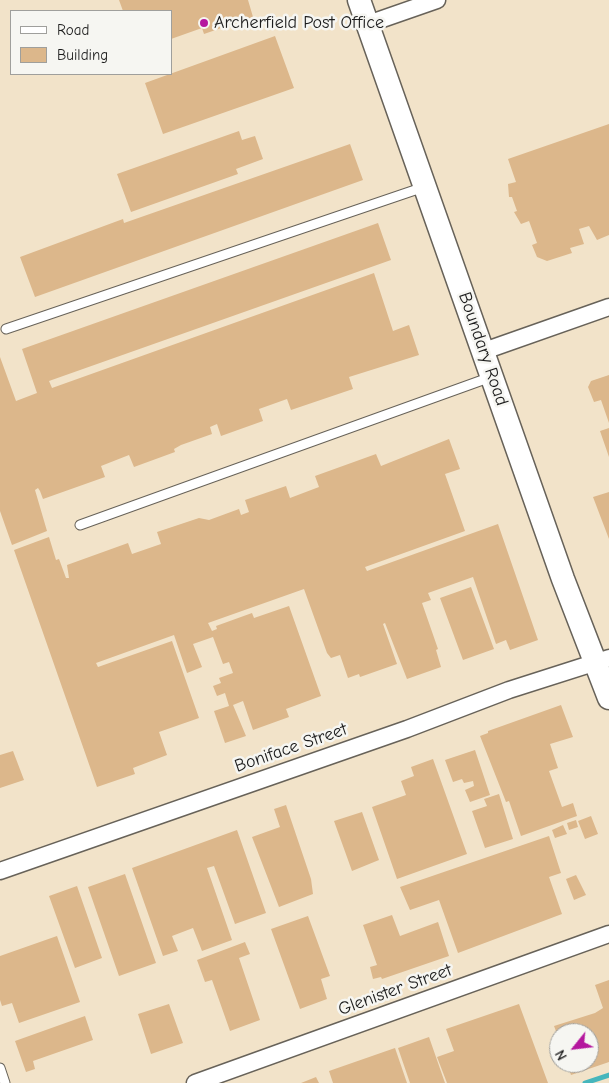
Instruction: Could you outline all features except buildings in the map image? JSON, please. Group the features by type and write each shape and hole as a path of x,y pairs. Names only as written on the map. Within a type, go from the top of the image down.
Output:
{"main road":[{"name":"Boundary Road","path":"359,0 563,579 602,660 609,698"}],"street":[{"path":"368,24 437,0"},
{"path":"484,351 609,307"},
{"name":"Boniface Street","path":"0,871 407,729 509,690 602,660"},
{"name":"Glenister Street","path":"195,1083 609,934"}],"lane":[{"path":"6,329 426,186"},
{"path":"80,525 493,376"},
{"path":"0,1068 5,1083"}],"waterway":[{"path":"585,1083 609,1075"}],"place":[{"name":"Archerfield Post Office","path":"204,23"}]}
